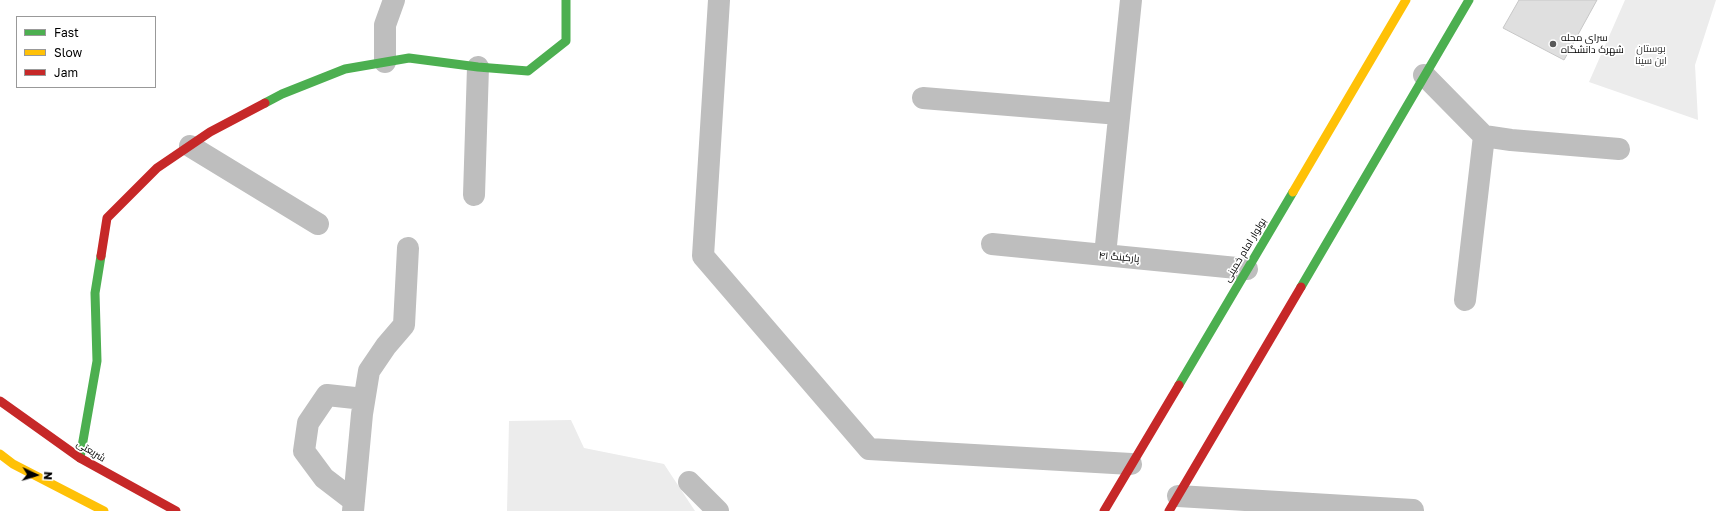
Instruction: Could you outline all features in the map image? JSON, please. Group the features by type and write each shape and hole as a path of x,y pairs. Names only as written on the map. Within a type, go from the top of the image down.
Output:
{"street":[{"path":"385,62 385,25 394,0"},
{"path":"80,458 97,361 95,293 107,218 157,168 210,132 282,94 344,70 409,58 478,67 528,71 566,41 566,0"},
{"path":"719,0 703,256 869,448 1132,464"},
{"path":"1105,255 1131,0"},
{"name":"بولوار امام خمینی","path":"1104,511 1406,0"},
{"path":"1413,510 1173,504 1469,0"},
{"path":"474,195 478,67"},
{"path":"1424,75 1484,136 1511,140 1619,149"},
{"path":"923,98 1119,114"},
{"path":"1465,300 1484,136"},
{"path":"190,146 318,224"},
{"name":"پارکینگ ۴۱","path":"992,244 1247,269"},
{"path":"353,506 364,399 369,371 386,346 404,325 408,248"},
{"path":"353,506 324,478 304,451 308,423 328,395 364,399"},
{"name":"شریعتی","path":"0,401 80,458 176,511"},
{"path":"0,454 12,464 104,511"},
{"path":"689,482 718,511"}],"green space":[{"name":"بوستان ابن سینا","path":"1625,0 1716,0 1695,65 1698,120 1589,82"},
{"path":"571,420 584,448 664,464 695,511 507,511 509,421"}],"building":[{"name":"سرای محله شهرک دانشگاه","path":"1519,0 1597,0 1564,60 1503,28"}],"traffic: fast":[{"path":"265,103 282,94 345,69 409,58 478,67 528,71 566,41 566,0"},
{"path":"1301,287 1469,0"},
{"path":"1179,385 1293,192"},
{"path":"80,458 97,361 95,293 101,256"}],"traffic: slow":[{"path":"1293,192 1406,0"},
{"path":"0,454 13,464 104,511"}],"traffic: jam":[{"path":"101,256 107,218 157,168 210,132 265,103"},
{"path":"1169,511 1301,287"},
{"path":"1104,511 1179,385"},
{"path":"0,401 80,458 176,511"}],"place":[{"name":"سرای محله شهرک دانشگاه","path":"1553,44"}]}
